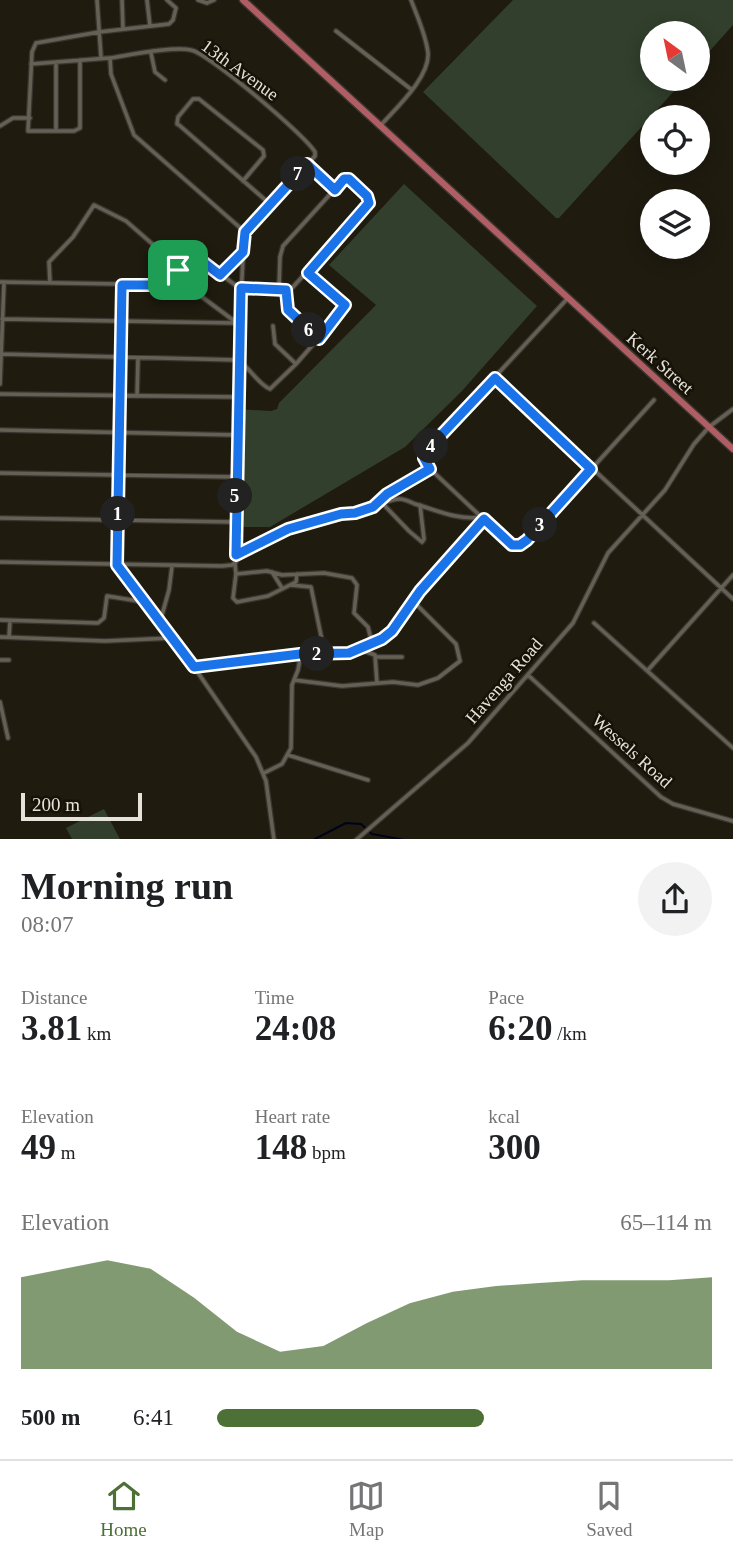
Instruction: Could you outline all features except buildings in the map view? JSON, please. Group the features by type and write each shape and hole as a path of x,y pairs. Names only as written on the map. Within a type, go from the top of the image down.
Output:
{"highway":[{"name":"Kerk Street","path":"243,0 733,449"}],"street":[{"path":"97,0 101,58"},
{"path":"122,0 123,29"},
{"path":"147,0 150,26"},
{"path":"80,60 80,128 74,131 28,131 31,64 33,48 38,42 167,24 173,20 176,7 167,0"},
{"path":"198,0 207,3 214,0"},
{"path":"381,125 412,90 423,72 428,55 411,0"},
{"path":"336,31 412,90"},
{"name":"13th Avenue","path":"31,64 187,49 195,51 267,105 315,152 315,156 307,164"},
{"path":"151,53 155,72 165,80"},
{"path":"110,58 111,74 134,135 245,232"},
{"path":"56,63 56,131"},
{"path":"243,181 264,156 263,150 199,99 193,99 178,117 177,124 243,181 270,204"},
{"path":"0,126 13,118 30,118"},
{"path":"297,574 297,581 268,596 237,602 233,599 236,574 233,564 236,555 238,360 243,252 245,232 307,164 335,190"},
{"path":"178,270 194,255 241,288 286,290 292,288 369,203 367,196 349,179 344,179 283,246 279,289"},
{"path":"50,283 49,262 73,237 94,205 126,221 173,262 178,270 179,285"},
{"path":"220,275 243,252"},
{"path":"1,354 238,360 250,368 268,389 276,386 319,339 345,305 308,273"},
{"path":"0,384 2,282 179,285 190,288 239,323"},
{"path":"122,285 117,565 246,741 264,774 274,839"},
{"path":"286,290 288,310 319,339"},
{"path":"568,298 428,449 425,460 430,469 512,545 520,545 654,400"},
{"path":"2,319 239,323"},
{"path":"273,326 275,344 296,363"},
{"path":"137,396 138,359"},
{"path":"495,378 733,599"},
{"path":"0,394 238,397"},
{"name":"Havenga Road","path":"356,839 465,746 573,623 605,558 665,490 694,444 709,427 733,409"},
{"path":"0,430 238,435"},
{"path":"236,555 288,529 341,514 355,513 377,503 387,494 430,469"},
{"path":"0,473 236,477"},
{"path":"377,503 383,504 398,499 465,518 483,518"},
{"path":"383,504 422,542 425,539 420,505"},
{"path":"0,518 235,523"},
{"path":"359,650 391,633 412,600 483,518"},
{"path":"0,562 233,564"},
{"path":"160,622 173,565"},
{"path":"272,572 282,588"},
{"path":"236,574 329,574 354,580 356,589 353,611 368,627 372,643"},
{"path":"648,670 733,575"},
{"path":"290,585 311,587 325,655"},
{"path":"0,620 100,622 104,618 108,596 145,602"},
{"path":"294,680 342,686 377,683 424,684 443,675 460,661 456,644 412,600"},
{"path":"9,637 10,621"},
{"path":"594,623 732,744"},
{"path":"0,637 105,641 172,638"},
{"path":"194,667 359,650 373,652 376,657 377,683"},
{"path":"264,774 278,767 288,755 292,742 292,685 300,654"},
{"path":"376,657 402,657"},
{"path":"0,660 9,660"},
{"name":"Wessels Road","path":"527,674 661,797 680,806 733,821"},
{"path":"0,702 8,738"},
{"path":"288,755 368,780"}],"green space":[{"path":"513,0 733,0 733,25 710,51 710,21 640,21 640,91 674,91 661,105 640,105 640,129 559,218 423,92"},
{"path":"404,184 537,306 462,391 405,447 270,527 235,527 236,409 277,409 279,403 376,305 329,265"},
{"path":"104,809 120,839 72,839 66,828"}],"waterway":[{"path":"315,839 346,823 361,824 372,834 400,839"}],"route":[{"path":"307,164 335,190 347,178 369,198 367,207 308,273 345,305 319,339 288,310 286,290 241,288 236,555 288,529 373,507 399,486 430,469 424,458 428,449 495,378 591,469 520,545 512,545 484,519 420,591 391,633 382,639 349,653 300,654 194,667 117,565 122,285 179,285 178,270 194,255 220,275 243,252 245,232 307,164"}]}
